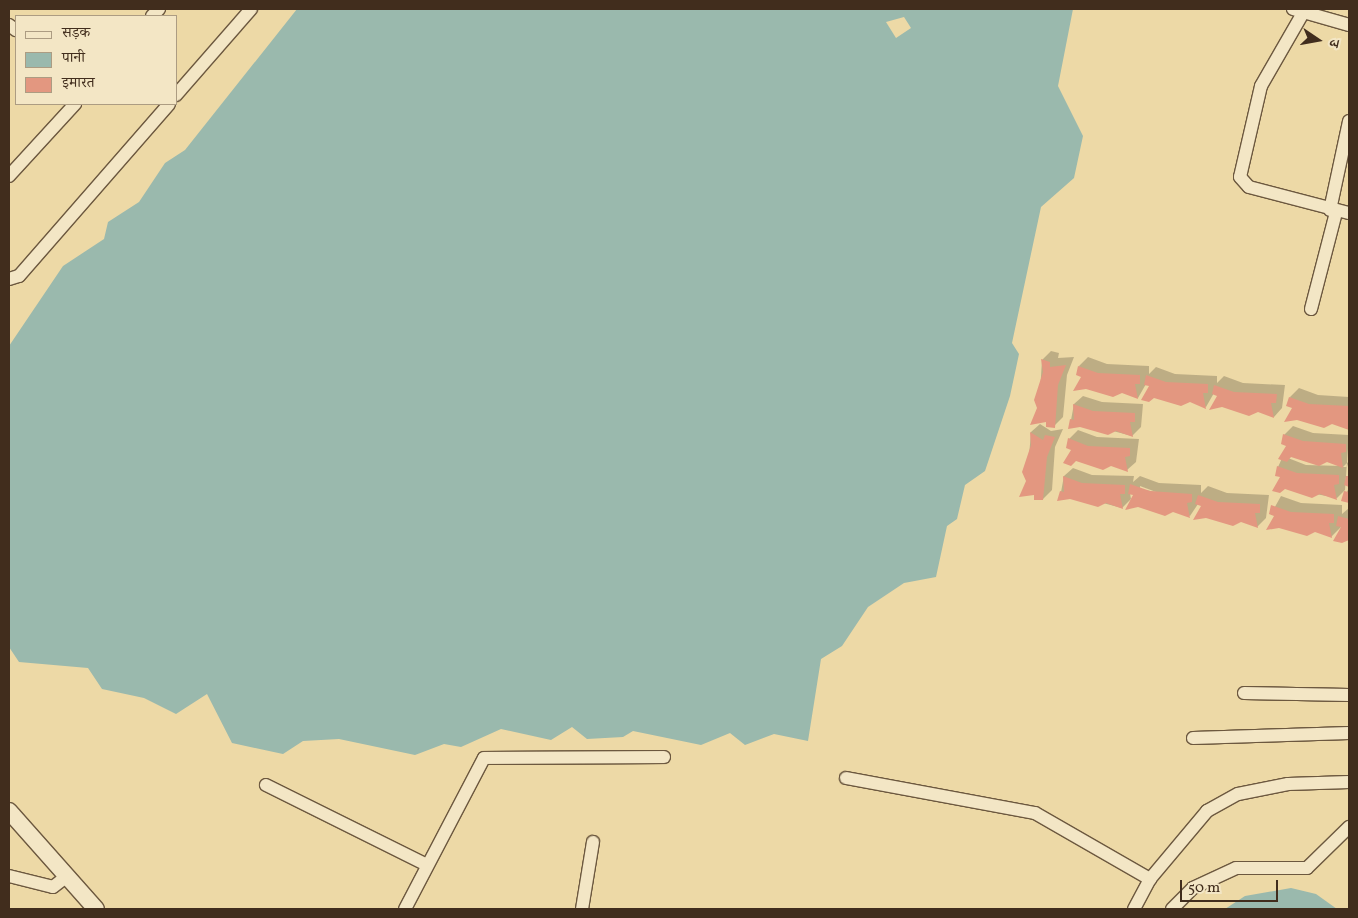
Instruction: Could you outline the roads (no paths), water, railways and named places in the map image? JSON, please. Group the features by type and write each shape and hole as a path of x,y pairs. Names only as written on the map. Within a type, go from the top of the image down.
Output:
{"street":[{"path":"178,93 251,9"},
{"path":"1349,25 1298,11 1261,86 1240,177 1249,186 1333,211 1349,213"},
{"path":"9,176 75,105"},
{"path":"9,279 19,276 168,105"},
{"path":"1311,309 1333,211 1349,121"},
{"path":"1244,693 1349,695"},
{"path":"1194,738 1349,733"},
{"path":"405,909 484,758 664,757"},
{"path":"846,778 1035,813 1150,879"},
{"path":"1134,909 1150,879 1207,811 1238,794 1288,784 1349,782"},
{"path":"266,785 427,865"},
{"path":"10,819 67,876 96,909"},
{"path":"1172,909 1193,888 1236,868 1307,868 1349,827"},
{"path":"582,909 593,842"},
{"path":"9,876 53,887 67,876"}],"water":[{"path":"297,9 1073,9 1058,86 1083,136 1074,178 1041,207 1012,343 1019,354 1010,396 985,471 965,485 957,519 947,526 936,577 904,583 868,607 842,646 821,659 808,741 774,734 745,745 730,733 701,745 633,731 623,737 587,739 572,727 551,740 501,729 461,747 444,744 415,755 339,739 303,741 283,754 232,743 207,694 176,714 144,698 102,689 88,668 19,662 9,647 9,346 63,266 104,239 108,222 139,202 165,163 185,150","holes":["904,17 911,28 896,38 886,22"]},
{"path":"1291,888 1316,894 1337,909 1225,909 1245,896"}]}
